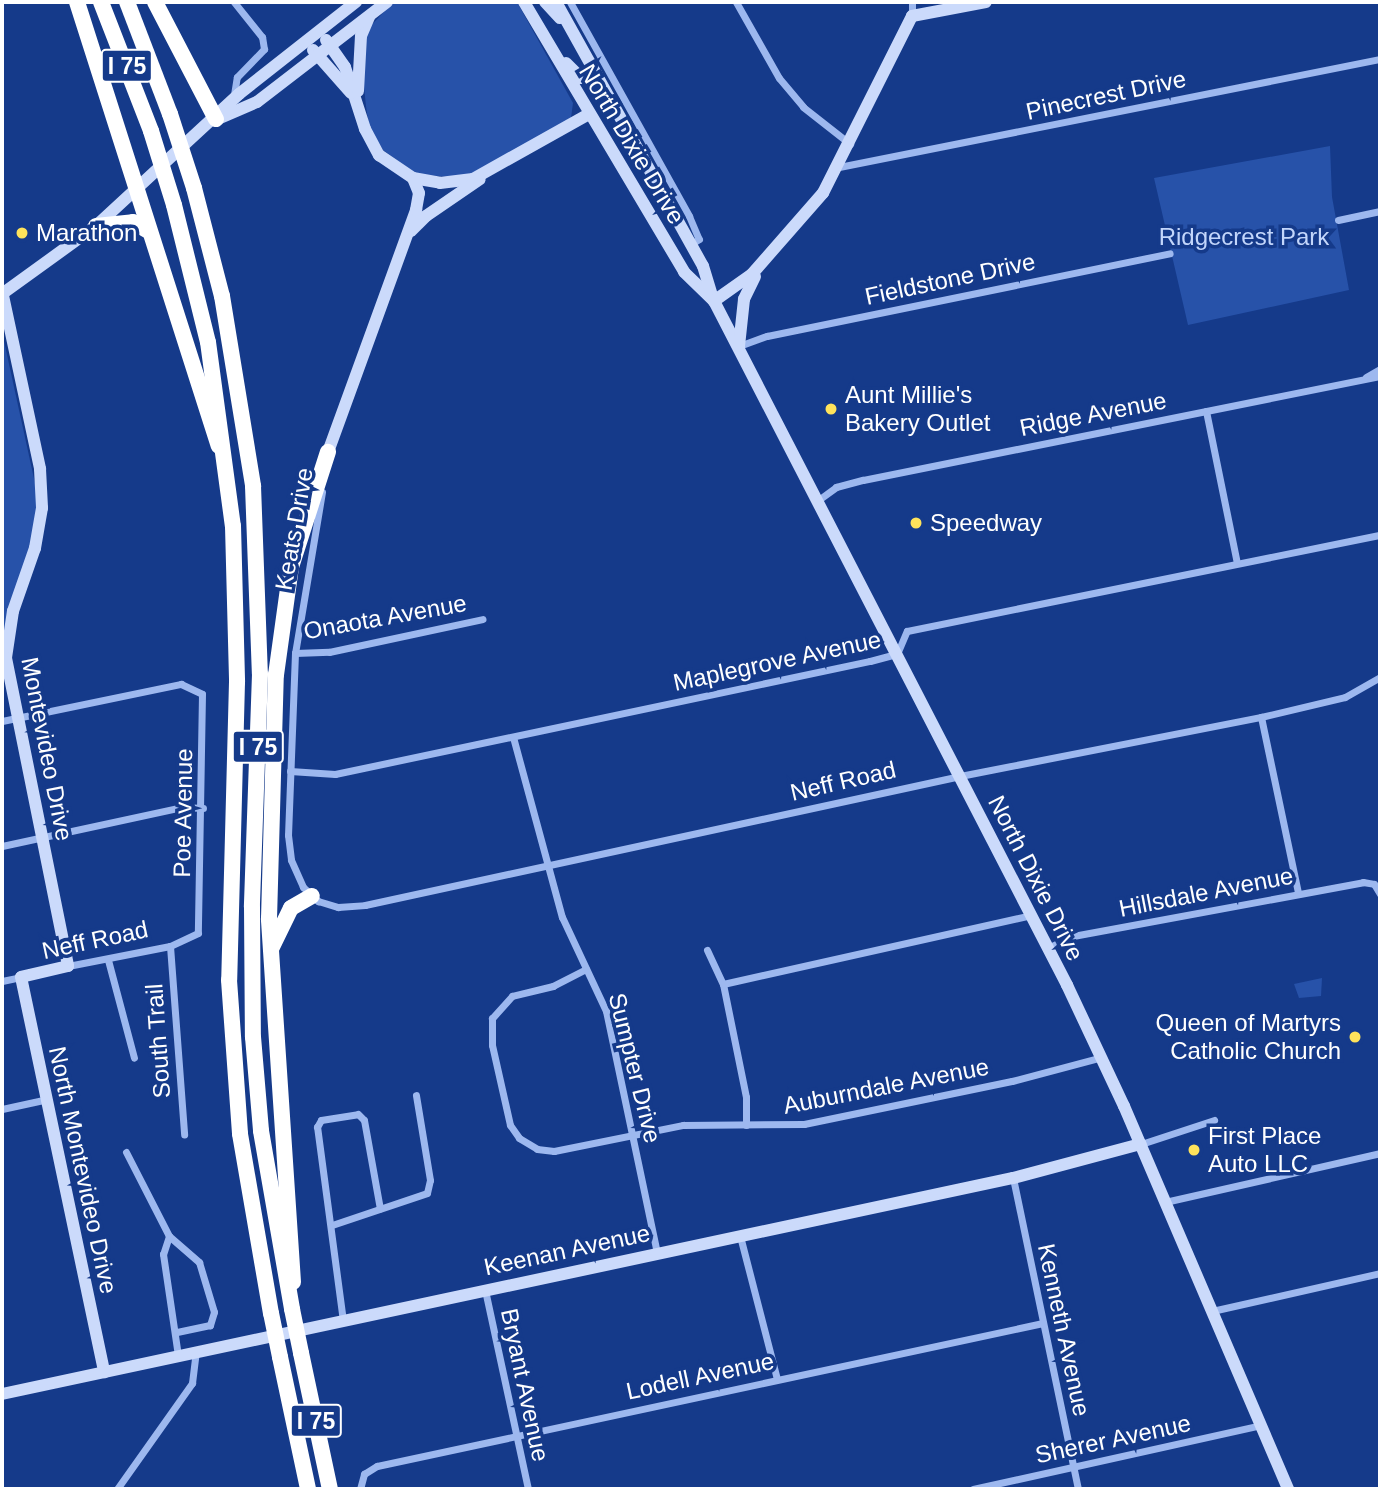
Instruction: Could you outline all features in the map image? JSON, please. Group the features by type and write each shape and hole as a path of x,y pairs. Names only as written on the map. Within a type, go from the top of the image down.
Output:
{"highway":[{"path":"77,2 208,424 226,461"},
{"name":"I 75","path":"101,2 151,131 174,205 208,342 226,461 237,635 229,980 242,1146 271,1313 308,1489"},
{"name":"I 75","path":"127,2 170,114 194,188 222,296 253,486 260,674 252,907 253,1037 265,1157 292,1309 330,1489"},
{"path":"155,2 216,119"},
{"path":"96,226 133,222 147,230"},
{"path":"292,1309 293,1258 278,1103 270,952 276,675 291,567 328,452"},
{"path":"270,952 291,908 312,896"}],"main road":[{"path":"2,293 96,226 233,101 356,2"},
{"path":"216,119 257,103 371,8 387,2"},
{"name":"North Dixie Drive","path":"524,2 684,272 714,301"},
{"path":"545,2 571,28"},
{"name":"North Dixie Drive","path":"556,2 602,71 691,244 714,301 898,654 1103,1057 1288,1489"},
{"path":"714,301 761,264 804,217 839,167 912,16 986,2"},
{"path":"357,102 361,36 371,8"},
{"path":"536,24 572,73 581,78 602,71"},
{"path":"328,43 345,67 379,155 413,178 449,183 488,172"},
{"path":"252,85 286,71 315,53"},
{"path":"315,53 357,102"},
{"path":"408,234 426,216 463,194 488,172 589,114"},
{"name":"Keats Drive","path":"328,452 408,234 419,193 413,178"},
{"path":"659,227 682,249 691,244"},
{"path":"739,346 744,299 761,264"},
{"name":"Montevideo Drive","path":"2,293 42,486 40,526 8,638 6,658 15,718 68,966"},
{"name":"Neff Road","path":"21,977 68,966"},
{"name":"North Montevideo Drive","path":"21,977 104,1372"},
{"name":"Keenan Avenue","path":"2,1394 1013,1178 1141,1144"}],"street":[{"path":"233,101 237,77 264,49 262,37 234,2"},
{"path":"570,2 602,71"},
{"path":"736,2 779,78 803,107 850,144"},
{"path":"912,2 912,16"},
{"name":"Pinecrest Drive","path":"839,167 1380,59"},
{"path":"1338,220 1380,211"},
{"name":"Fieldstone Drive","path":"739,346 766,336 1170,253"},
{"path":"1352,382 1380,369"},
{"name":"Ridge Avenue","path":"817,500 836,487 863,480 1380,376"},
{"path":"1206,411 1237,563"},
{"name":"Keats Drive","path":"312,896 296,874 289,846 290,771 295,653 328,452"},
{"name":"Maplegrove Avenue","path":"290,771 335,774 898,654 907,631 1380,535"},
{"name":"Onaota Avenue","path":"295,653 341,650 483,619"},
{"name":"Neff Road","path":"312,896 330,905 347,907 550,867 960,776 1261,717 1345,697 1380,677"},
{"name":"Poe Avenue","path":"15,718 181,684 199,690 204,700 203,808 200,927 196,936"},
{"path":"1261,717 1298,893"},
{"path":"2,721 15,718"},
{"name":"Sumpter Drive","path":"513,737 562,918 606,1012 657,1252"},
{"path":"2,846 182,807 203,808"},
{"name":"Hillsdale Avenue","path":"1048,947 1073,936 1363,882 1374,884 1380,894"},
{"path":"723,984 1031,915"},
{"name":"Neff Road","path":"68,966 170,946 196,936"},
{"name":"South Trail","path":"170,946 184,1134"},
{"path":"707,950 723,984 746,1097 746,1125"},
{"path":"108,960 134,1058"},
{"name":"Auburndale Avenue","path":"586,969 553,986 512,996 496,1010 490,1037 506,1114 519,1138 547,1151 683,1125 804,1124 1012,1081 1103,1057"},
{"name":"Neff Road","path":"2,981 21,977"},
{"path":"332,1225 420,1198 429,1188 416,1095"},
{"path":"2,1109 47,1099"},
{"path":"343,1321 317,1127 325,1118 358,1114 364,1119 380,1209"},
{"path":"1141,1144 1214,1120"},
{"path":"126,1152 169,1236 199,1262 214,1312 211,1325 176,1332"},
{"path":"1166,1202 1380,1153"},
{"name":"Kenneth Avenue","path":"1013,1178 1078,1489"},
{"path":"740,1235 777,1379"},
{"path":"169,1236 163,1254 178,1356"},
{"path":"1212,1311 1380,1273"},
{"name":"Bryant Avenue","path":"485,1289 528,1489"},
{"name":"Lodell Avenue","path":"360,1489 367,1471 515,1436 1043,1323"},
{"path":"117,1489 192,1383 196,1352"},
{"name":"Sherer Avenue","path":"973,1489 1261,1425"}],"green space":[{"path":"393,2 517,2 573,103 571,118 478,171 460,177 418,175 383,150 369,127 362,67 366,31"},
{"name":"Ridgecrest Park","path":"1330,146 1332,197 1349,290 1188,325 1154,178"},
{"path":"2,332 38,497 35,530 2,645"},
{"path":"1322,978 1321,996 1299,998 1294,984"}],"place":[{"name":"Marathon","path":"22,233"},
{"name":"Aunt Millie's Bakery Outlet","path":"831,409"},
{"name":"Speedway","path":"916,523"},
{"name":"Queen of Martyrs Catholic Church","path":"1355,1037"},
{"name":"First Place Auto LLC","path":"1194,1150"}]}
